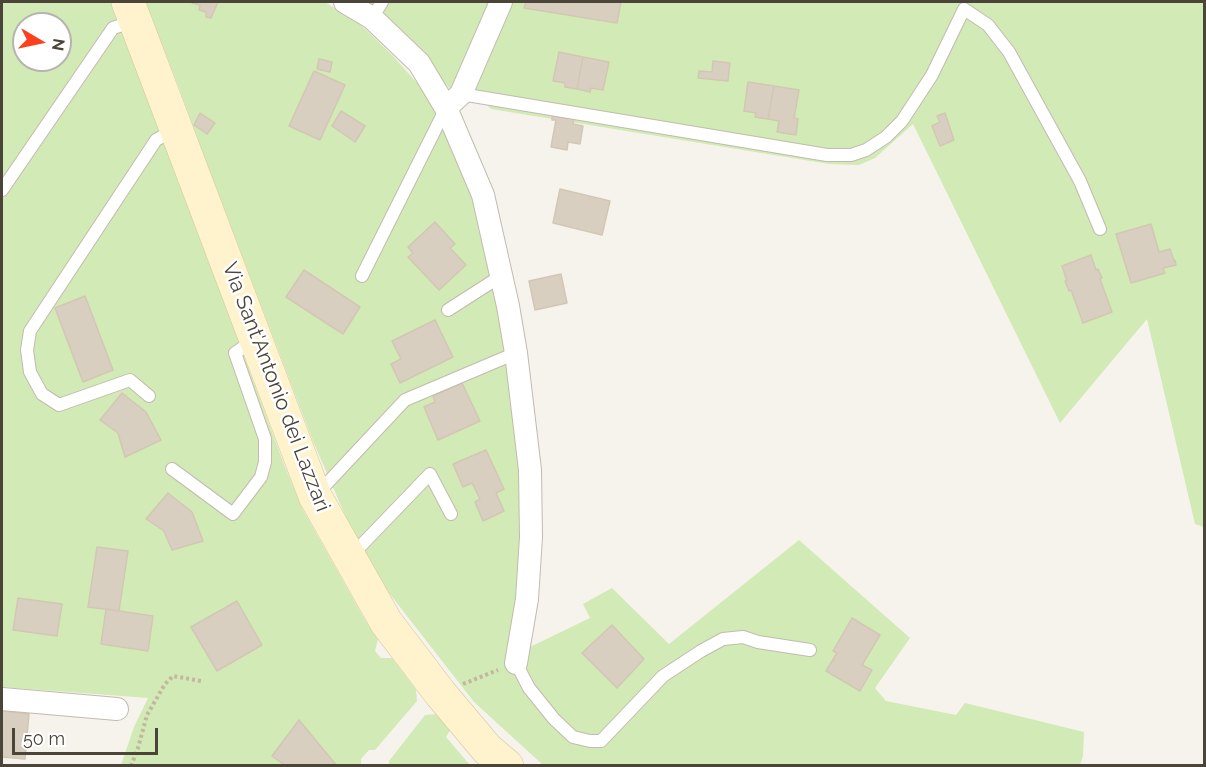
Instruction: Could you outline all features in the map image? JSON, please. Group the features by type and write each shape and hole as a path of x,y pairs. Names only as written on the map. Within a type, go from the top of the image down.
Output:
{"street":[{"path":"345,2 377,10 454,101 483,195 508,306 530,470 531,537 527,599 516,663"},
{"path":"454,101 501,2"},
{"name":"Via Sant'Antonio dei Lazzari","path":"132,11 315,496 386,622 492,757"},
{"path":"2,699 117,709"}],"lane":[{"path":"362,276 454,101 827,155 851,155 866,150 886,137 902,121 932,75 964,9 988,25 1009,52 1080,181 1100,229"},
{"path":"2,190 113,28 132,11"},
{"path":"149,396 130,380 59,405 42,394 30,372 27,350 30,331 156,140 177,129"},
{"path":"448,310 501,276"},
{"path":"172,469 233,514 261,477 265,462 265,439 235,354 255,339"},
{"path":"315,496 405,400 516,353"},
{"path":"349,558 430,474 451,514"},
{"path":"516,663 529,688 554,719 573,737 601,741 663,676 723,639 743,637 758,642 810,650"}],"path":[{"path":"440,693 516,663"},
{"path":"131,765 147,715 165,684 173,676 201,681"}],"green space":[{"path":"2,2 111,2 303,510 378,639 375,651 381,658 392,658 416,690 417,701 375,750 369,750 361,759 361,765 121,765 134,727 148,698 2,687"},
{"path":"145,2 325,2 361,25 393,56 432,100 472,193 503,329 522,470 530,647 590,618 583,604 612,588 669,644 799,540 910,638 875,688 886,701 956,715 965,703 1084,732 1083,756 1080,765 543,765 474,702 386,589 354,536 313,441"},
{"path":"351,2 495,2 460,85 449,88 424,58 425,52 384,19"},
{"path":"507,2 1204,2 1204,527 1195,524 1147,319 1060,423 913,124 875,158 859,165 829,164 491,109 472,89"},
{"path":"437,714 451,729 446,737 470,765 389,765 389,761 425,715"}],"building":[{"path":"192,2 218,2 211,18 206,17 206,12 199,10 200,5"},
{"path":"526,2 621,2 617,23 524,8"},
{"path":"559,52 583,57 577,89 565,87 565,83 553,81"},
{"path":"583,57 609,62 603,90 591,88 590,92 577,89"},
{"path":"319,59 332,62 330,72 317,69"},
{"path":"713,61 730,63 728,81 698,78 699,71 712,72"},
{"path":"314,71 345,85 320,140 289,126"},
{"path":"748,82 774,86 768,119 755,117 756,113 744,111"},
{"path":"774,86 799,90 794,118 798,119 796,135 777,132 779,121 768,119"},
{"path":"341,111 365,126 355,142 332,126"},
{"path":"200,113 215,123 207,134 194,125"},
{"path":"945,113 954,140 940,146 932,126 940,122 937,116"},
{"path":"552,115 574,118 573,124 583,126 580,144 568,142 567,150 551,147 556,120 552,120"},
{"path":"560,189 610,201 602,235 553,223"},
{"path":"435,222 455,244 450,248 466,265 439,290 408,257 413,253 408,247"},
{"path":"1151,224 1159,252 1170,249 1176,265 1163,268 1165,273 1131,283 1116,234"},
{"path":"1091,255 1096,270 1098,269 1102,278 1100,279 1112,312 1083,323 1071,290 1069,291 1065,281 1067,281 1062,266"},
{"path":"304,270 360,307 343,334 286,297"},
{"path":"561,274 567,303 535,310 529,281"},
{"path":"85,296 113,370 83,382 55,308"},
{"path":"435,320 453,357 400,383 391,364 401,359 392,341"},
{"path":"462,383 480,421 438,440 424,407 435,402 433,396"},
{"path":"122,393 146,412 161,440 125,457 118,433 100,420"},
{"path":"486,450 504,489 496,493 504,511 483,521 475,502 480,499 472,483 463,487 453,464"},
{"path":"168,493 192,512 203,541 172,550 164,531 146,519"},
{"path":"97,547 128,551 119,611 88,607"},
{"path":"18,598 62,604 57,636 13,630"},
{"path":"237,601 262,645 217,671 191,627"},
{"path":"106,609 153,616 148,651 101,644"},
{"path":"852,618 880,635 862,665 872,670 860,691 826,671 837,653 833,651"},
{"path":"612,625 644,659 617,688 582,653"},
{"path":"2,711 29,714 25,759 2,757"},
{"path":"299,720 337,766 286,766 272,756"}]}
